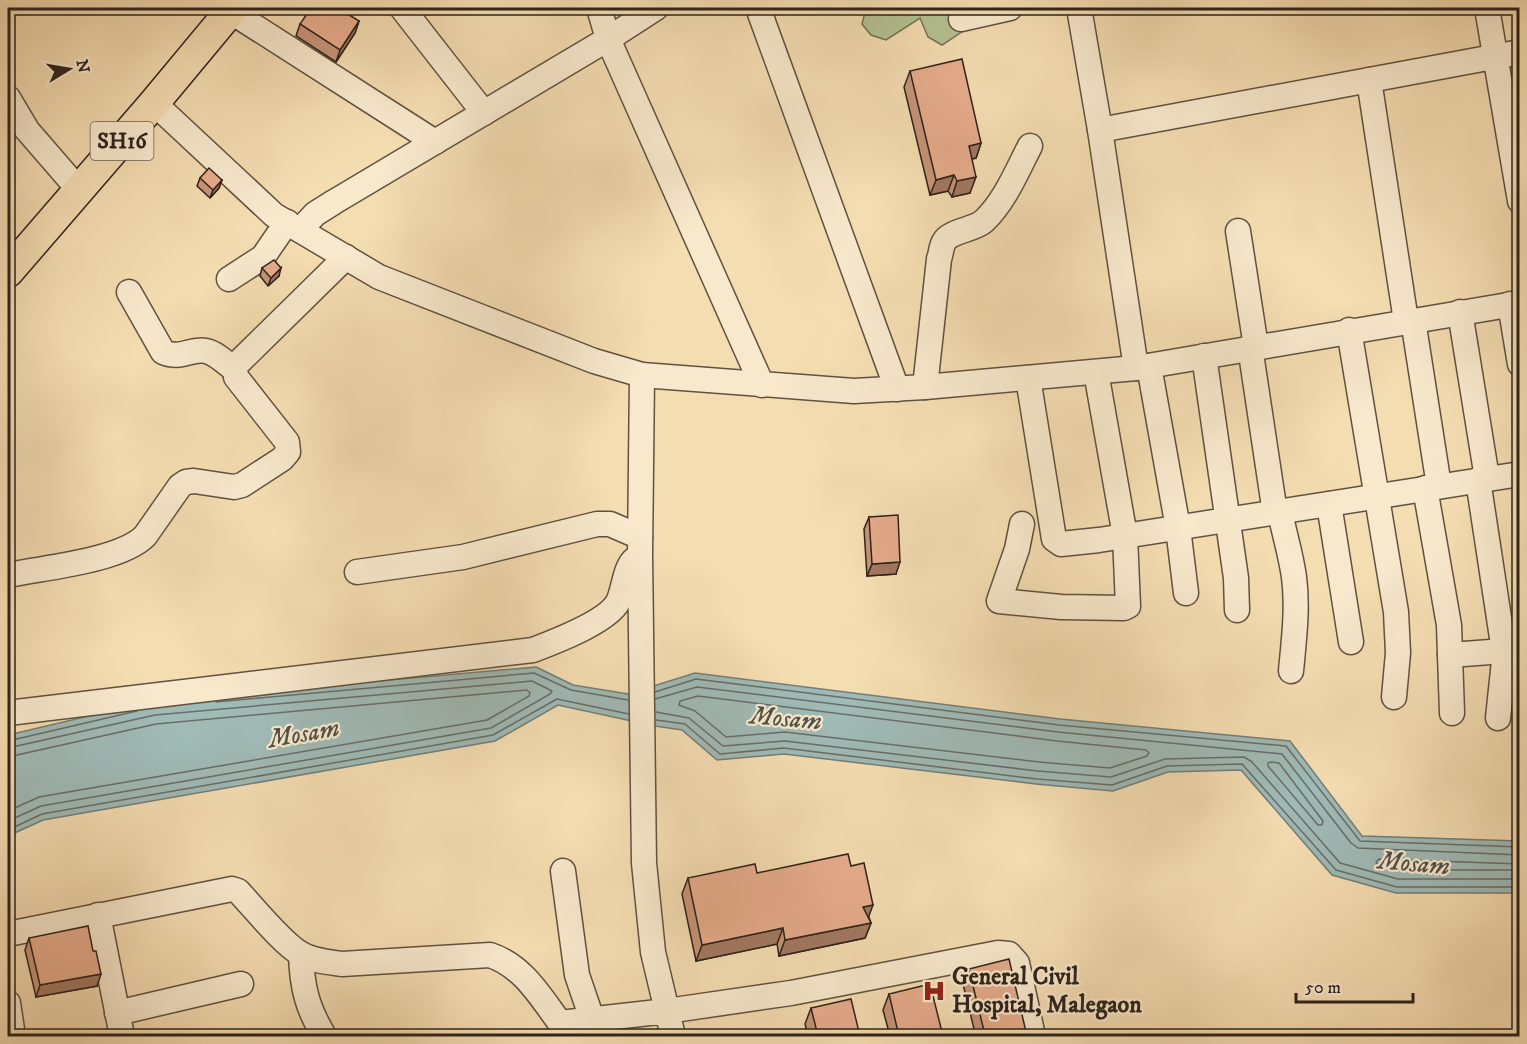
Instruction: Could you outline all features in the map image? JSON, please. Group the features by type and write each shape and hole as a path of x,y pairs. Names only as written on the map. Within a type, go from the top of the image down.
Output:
{"main road":[{"name":"SH16","path":"8,272 154,103 231,9"}],"street":[{"path":"402,8 484,113"},
{"path":"599,8 608,39 762,385"},
{"path":"229,279 262,257 294,226 656,8"},
{"path":"758,8 897,389"},
{"path":"961,19 1010,8"},
{"path":"1079,8 1142,367 1178,528 1186,592"},
{"path":"1486,8 1520,201"},
{"path":"231,9 435,142"},
{"path":"1100,130 1520,52"},
{"path":"1369,80 1410,320 1432,487 1449,625 1452,714"},
{"path":"8,98 27,130 79,190"},
{"path":"154,103 274,215 379,277 594,362 642,375 854,391 925,387 1142,367 1515,303 1520,364"},
{"path":"925,387 939,260 944,242 947,237 976,227 985,220 1008,189 1030,146"},
{"path":"1238,231 1278,512 1293,576 1296,628 1291,671"},
{"path":"14,574 101,557 123,550 145,536 180,486 194,481 234,487 242,485 282,459 288,452 287,442 236,376 235,370 237,364 346,257"},
{"path":"129,292 163,352 172,356 182,356 194,351 210,352 235,370"},
{"path":"1460,312 1504,651 1498,718"},
{"path":"1349,330 1396,612 1398,653 1394,697"},
{"path":"1204,356 1236,578 1237,610"},
{"path":"1022,524 1017,549 999,599 1001,603 1061,607 1128,606 1125,536 1096,372"},
{"path":"642,375 640,555 644,863 653,952 673,1036"},
{"path":"1028,378 1054,539 1061,544 1178,528 1520,474"},
{"path":"1329,504 1351,642"},
{"path":"357,572 463,557 597,524 610,524 640,555"},
{"path":"8,713 533,650 605,617 616,605 624,588 630,564 640,555"},
{"path":"1450,655 1504,651"},
{"path":"563,871 577,975 592,1019"},
{"path":"8,934 232,889 238,891 286,942 301,954 321,961 342,964 490,955 503,959 519,970 562,1030 592,1019 667,1011 790,993 998,953 1010,954 1017,963 1033,1036"},
{"path":"98,915 122,1036"},
{"path":"301,954 304,993 311,1014 324,1036"},
{"path":"117,1013 241,984"},
{"path":"8,1003 13,1036"}],"green space":[{"path":"866,8 963,8 965,14 963,31 942,45 928,37 920,18 886,40 871,35 862,24"}],"water":[{"name":"Mosam","path":"536,667 573,685 628,694 695,673 1060,719 1290,741 1362,836 1519,841 1519,893 1396,893 1332,875 1241,770 1168,772 1113,791 784,754 717,760 682,730 558,705 495,741 43,820 8,836 8,735 152,701"}],"building":[{"path":"311,8 338,8 359,21 340,50 300,24"},
{"path":"962,59 981,143 969,146 976,177 957,181 954,175 936,180 910,71"},
{"path":"209,168 222,180 213,190 200,178"},
{"path":"274,260 281,268 271,278 262,268"},
{"path":"898,515 900,562 872,564 869,517"},
{"path":"848,854 851,866 864,863 873,905 863,907 871,923 785,940 783,928 702,945 688,878 755,864 757,873"},
{"path":"88,926 101,974 40,985 29,938"},
{"path":"1009,959 1027,1036 959,1036 984,1031 969,969"},
{"path":"930,984 943,1036 899,1036 889,994"},
{"path":"851,999 860,1036 818,1036 811,1008"}],"place":[{"name":"General Civil Hospital, Malegaon","path":"934,991"}]}
